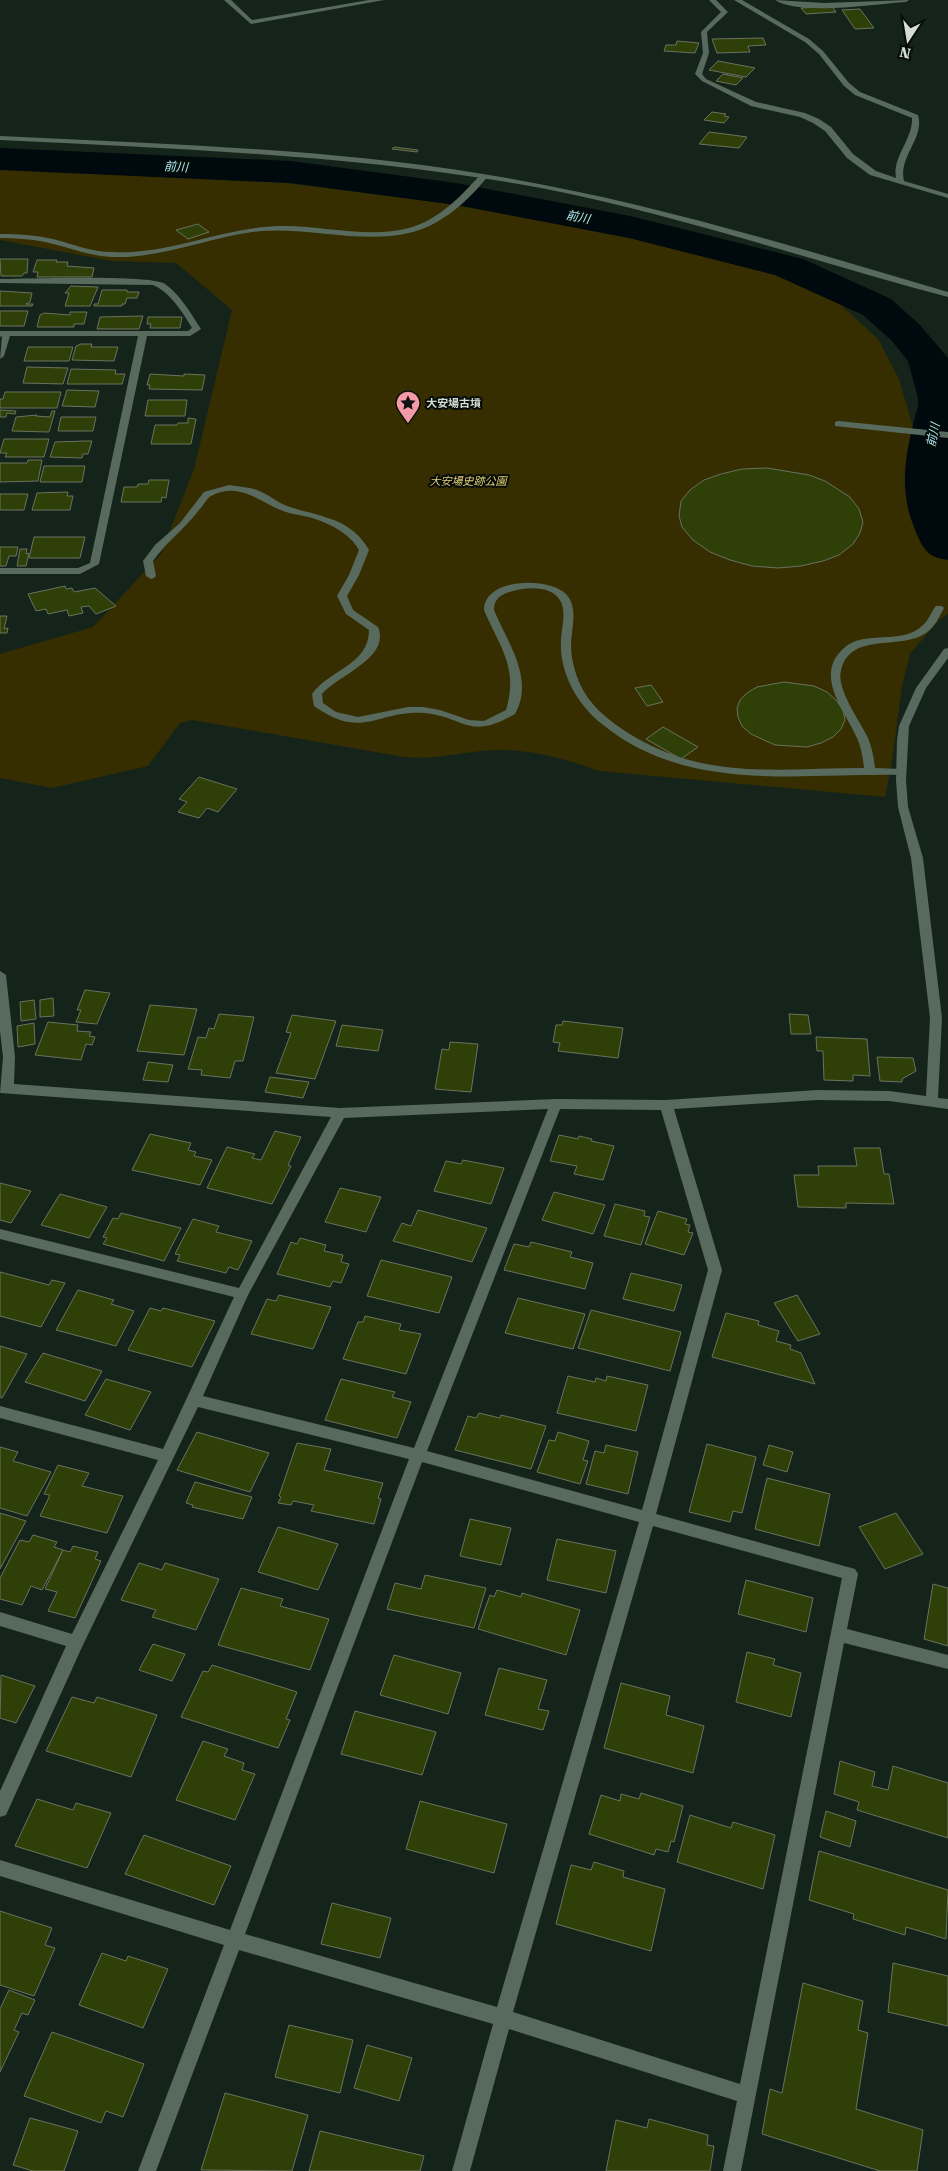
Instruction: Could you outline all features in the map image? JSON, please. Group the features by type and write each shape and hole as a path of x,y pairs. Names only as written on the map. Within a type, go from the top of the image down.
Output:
{"street":[{"path":"227,0 250,22 381,0"},
{"path":"712,0 725,12 706,28 703,36 706,53 698,74 704,80 754,104 802,115 816,121 828,129 850,156 873,173 948,196"},
{"path":"737,0 791,30 810,43 823,55 852,91 915,117 916,128 899,168 902,182"},
{"path":"778,0 807,5 906,0"},
{"path":"0,138 262,152 372,161 484,176 591,196 671,216 948,295"},
{"path":"0,236 35,238 92,253 122,255 163,250 223,235 263,229 299,228 403,232 422,226 450,209 484,176"},
{"path":"0,281 154,283 162,286 173,297 197,329 190,333 3,334 0,356"},
{"path":"0,572 80,571 94,564 143,333"},
{"path":"838,424 948,434"},
{"path":"151,576 148,560 152,554 183,524 207,494 229,488 255,492 286,508 313,515 336,524 359,541 364,550 354,575 342,596 348,612 374,629 376,637 373,646 361,660 328,682 317,694 318,704 342,720 376,719 404,711 424,710 474,724 486,724 500,719 510,712 514,702 515,688 512,659 508,647 493,622 488,606 491,598 501,591 526,584 538,585 561,594 565,601 570,622 566,644 568,660 573,681 579,692 586,704 627,739 677,762 719,772 782,773 870,770 901,772"},
{"path":"870,770 869,760 860,733 842,699 835,677 837,665 842,655 866,642 912,636 922,632 930,624 940,608"},
{"path":"932,1101 936,1018 917,858 903,807 901,772 904,726 921,688 948,651"},
{"path":"0,976 9,1057 4,1088 340,1113 556,1104 666,1105 826,1095 889,1096 948,1104"},
{"path":"147,2171 418,1455 556,1104"},
{"path":"461,2171 503,2018 648,1517 715,1270 666,1105"},
{"path":"0,1809 76,1642 194,1400 242,1294 340,1113"},
{"path":"0,1234 242,1294"},
{"path":"194,1400 418,1455 850,1574 732,2171"},
{"path":"0,1412 167,1456"},
{"path":"0,1619 76,1642"},
{"path":"838,1634 948,1662"},
{"path":"0,1868 235,1940 503,2018 747,2096"}],"green space":[{"name":"大安場史跡公園","path":"0,169 286,183 451,204 632,237 781,274 830,295 878,339 899,379 922,458 948,512 948,614 939,620 910,654 902,687 891,768 885,797 599,771 556,757 511,750 481,751 433,757 404,757 192,720 180,723 148,766 52,788 0,778 0,654 93,627 161,554 194,469 232,310 176,263 112,261 0,240"}],"building":[{"path":"832,6 836,12 806,14 801,8"},
{"path":"860,9 874,28 855,29 842,10"},
{"path":"763,38 766,45 748,46 750,52 717,53 712,39"},
{"path":"677,41 699,43 695,53 664,51 666,45 676,45"},
{"path":"718,61 755,68 746,77 709,70"},
{"path":"723,74 743,78 736,85 716,81"},
{"path":"712,112 726,114 724,116 729,117 724,123 704,120"},
{"path":"709,132 747,137 739,148 699,144"},
{"path":"394,147 418,150 417,152 392,149"},
{"path":"198,224 209,232 188,239 176,230"},
{"path":"0,259 28,259 27,273 24,273 22,276 1,276"},
{"path":"37,260 57,260 56,262 68,262 67,266 94,268 92,277 37,277 38,272 33,272"},
{"path":"71,286 98,287 90,306 65,306 69,293 65,293"},
{"path":"102,290 139,292 137,298 127,298 122,306 94,306 94,304 98,304"},
{"path":"0,291 32,293 30,302 26,304 33,304 32,306 0,306"},
{"path":"0,311 28,311 24,326 0,326"},
{"path":"70,312 87,312 84,324 74,324 74,327 37,327 40,315 44,313 70,315"},
{"path":"143,316 139,329 97,329 100,317"},
{"path":"148,317 182,317 180,328 150,328 151,324 147,324"},
{"path":"92,344 91,347 118,347 114,361 72,360 76,346"},
{"path":"28,347 73,347 69,361 24,361"},
{"path":"27,367 68,368 63,384 23,383"},
{"path":"71,369 116,370 115,374 125,374 122,384 67,384"},
{"path":"150,374 205,375 202,390 149,389 150,385 147,385"},
{"path":"67,390 99,391 95,407 62,406"},
{"path":"5,392 61,392 57,408 0,408 0,399 3,399"},
{"path":"148,400 187,400 185,416 145,416"},
{"path":"0,410 16,411 15,414 7,413 6,417 0,417"},
{"path":"52,411 55,411 49,432 12,431 16,417 37,415 50,417"},
{"path":"61,417 96,417 93,431 58,431"},
{"path":"188,418 196,419 191,444 151,444 155,425 188,423"},
{"path":"4,439 49,439 44,457 5,457 7,453 0,453"},
{"path":"92,441 88,454 83,454 82,458 50,457 55,442"},
{"path":"28,460 42,460 38,481 0,482 0,463 27,463"},
{"path":"44,466 85,466 82,482 40,482"},
{"path":"767,468 809,475 825,481 850,497 859,509 863,522 860,533 853,544 839,555 801,566 778,568 752,566 710,552 693,540 682,527 679,516 681,501 690,490 704,480 742,469"},
{"path":"149,480 169,480 166,498 162,497 161,502 121,502 124,487 137,487 138,484 148,484"},
{"path":"68,492 67,496 73,496 70,510 32,510 37,493"},
{"path":"0,494 28,494 24,510 0,510"},
{"path":"34,537 85,537 80,558 29,558"},
{"path":"0,547 18,547 16,556 9,556 6,566 0,566"},
{"path":"20,549 27,549 26,554 29,553 26,566 17,566"},
{"path":"65,586 66,589 72,588 74,592 95,588 116,606 96,614 89,606 81,607 83,613 69,616 67,610 48,614 46,609 36,611 28,594"},
{"path":"0,616 7,616 4,629 8,628 7,633 0,633"},
{"path":"784,682 814,686 827,692 843,710 845,720 841,729 833,737 807,747 775,745 751,734 742,726 738,717 737,708 740,700 757,687"},
{"path":"651,685 663,702 647,706 635,688"},
{"path":"663,727 698,747 681,759 646,739"},
{"path":"199,777 237,789 218,812 207,808 199,818 178,812 187,802 179,799"},
{"path":"85,990 110,993 97,1024 76,1022 81,1010 77,1010"},
{"path":"53,998 54,1016 40,1017 40,1000"},
{"path":"34,1000 36,1019 21,1021 20,1002"},
{"path":"150,1005 197,1009 184,1055 137,1051"},
{"path":"219,1014 254,1017 243,1061 235,1061 230,1078 201,1075 202,1070 188,1069 198,1037 206,1038 209,1028 214,1029"},
{"path":"789,1014 808,1015 811,1034 791,1034"},
{"path":"292,1015 336,1021 315,1079 276,1073 291,1033 286,1032"},
{"path":"563,1021 623,1028 618,1058 558,1051 560,1043 553,1042 556,1025 562,1025"},
{"path":"48,1022 78,1025 77,1031 91,1032 89,1036 95,1037 92,1045 86,1044 81,1060 35,1055"},
{"path":"34,1023 35,1044 18,1047 17,1026"},
{"path":"342,1025 383,1030 378,1051 336,1046"},
{"path":"816,1037 867,1039 870,1076 853,1075 853,1081 824,1080 823,1051 817,1051"},
{"path":"450,1042 478,1044 471,1092 435,1089 442,1049 449,1050"},
{"path":"877,1057 913,1058 916,1071 902,1079 902,1082 880,1081"},
{"path":"148,1062 173,1065 168,1082 143,1080"},
{"path":"270,1077 309,1082 303,1098 265,1092"},
{"path":"275,1131 301,1137 288,1165 291,1166 272,1204 207,1188 227,1147 255,1154 252,1158 261,1160"},
{"path":"150,1134 191,1143 188,1150 196,1152 194,1156 212,1160 200,1185 132,1170"},
{"path":"559,1135 578,1139 579,1136 592,1139 591,1141 614,1146 603,1180 574,1174 577,1166 550,1161"},
{"path":"854,1148 880,1148 884,1174 889,1174 894,1204 846,1203 846,1208 798,1207 794,1175 819,1175 818,1166 857,1166"},
{"path":"463,1160 504,1168 491,1204 434,1191 446,1161 461,1164"},
{"path":"0,1183 31,1191 11,1223 0,1220"},
{"path":"340,1188 381,1197 366,1232 325,1222"},
{"path":"554,1192 605,1205 593,1234 542,1220"},
{"path":"60,1194 107,1207 89,1238 41,1225"},
{"path":"615,1204 645,1211 644,1216 650,1217 641,1245 604,1236"},
{"path":"418,1210 487,1228 472,1262 393,1241 402,1223 411,1226"},
{"path":"658,1211 687,1219 685,1224 690,1225 688,1232 693,1233 684,1255 645,1244"},
{"path":"121,1213 181,1228 164,1261 103,1244 107,1238 103,1237 113,1218 118,1219"},
{"path":"193,1219 219,1226 216,1232 252,1241 238,1270 229,1267 226,1273 177,1261 180,1255 175,1254"},
{"path":"300,1238 326,1245 324,1251 343,1255 341,1262 349,1264 341,1283 333,1281 330,1287 277,1274 291,1242 297,1244"},
{"path":"531,1242 572,1252 570,1257 593,1263 585,1289 504,1270 514,1244 529,1247"},
{"path":"381,1260 452,1277 439,1313 367,1296"},
{"path":"0,1272 49,1285 52,1280 65,1283 41,1327 0,1316"},
{"path":"631,1273 682,1285 674,1311 623,1299"},
{"path":"78,1290 114,1300 111,1304 134,1311 116,1346 56,1330"},
{"path":"279,1295 331,1307 313,1349 251,1334 267,1299 276,1301"},
{"path":"797,1295 820,1334 798,1341 774,1303"},
{"path":"518,1298 585,1314 573,1349 505,1333"},
{"path":"150,1308 161,1311 163,1308 215,1321 192,1367 128,1350"},
{"path":"591,1310 681,1332 670,1371 578,1348"},
{"path":"726,1313 759,1321 758,1325 779,1331 776,1341 791,1345 790,1349 801,1353 815,1384 712,1357"},
{"path":"365,1316 401,1324 399,1330 421,1334 406,1374 343,1359 358,1322 363,1322"},
{"path":"0,1346 27,1354 2,1398 0,1397"},
{"path":"43,1353 102,1371 85,1401 25,1382"},
{"path":"568,1376 595,1382 596,1378 606,1381 607,1376 648,1385 636,1431 557,1413"},
{"path":"106,1379 151,1392 130,1430 85,1415"},
{"path":"341,1379 395,1392 392,1397 411,1402 397,1438 325,1420"},
{"path":"479,1413 500,1418 501,1415 546,1426 531,1469 455,1450 468,1416 476,1418"},
{"path":"197,1432 269,1453 250,1492 177,1470"},
{"path":"558,1432 589,1441 583,1460 588,1461 580,1484 537,1472 549,1440 555,1441"},
{"path":"297,1443 331,1449 324,1470 383,1483 378,1498 381,1499 374,1524 311,1511 314,1505 293,1501 291,1505 278,1503"},
{"path":"707,1444 756,1457 742,1513 733,1511 730,1522 689,1512"},
{"path":"606,1445 638,1452 628,1494 586,1484 595,1451 604,1453"},
{"path":"769,1445 793,1452 787,1472 763,1465"},
{"path":"0,1447 18,1452 13,1461 51,1472 27,1516 0,1508"},
{"path":"58,1465 89,1473 82,1486 123,1496 107,1533 40,1516 50,1495 44,1494"},
{"path":"767,1478 830,1494 819,1546 755,1529"},
{"path":"195,1482 252,1497 243,1519 192,1507 193,1505 186,1503"},
{"path":"0,1513 26,1521 0,1569"},
{"path":"896,1513 923,1554 885,1569 859,1527"},
{"path":"470,1519 511,1528 501,1565 460,1556"},
{"path":"278,1527 338,1544 318,1590 258,1572"},
{"path":"33,1535 57,1542 54,1547 63,1550 42,1590 31,1586 22,1605 0,1599 0,1578 20,1540 29,1542"},
{"path":"557,1539 616,1551 606,1593 547,1580"},
{"path":"73,1546 98,1552 95,1559 101,1561 75,1618 48,1611 57,1592 45,1589 63,1550 70,1552"},
{"path":"139,1563 162,1570 165,1563 219,1579 196,1630 152,1617 156,1610 121,1600"},
{"path":"425,1575 486,1588 474,1628 387,1609 395,1583 421,1589"},
{"path":"746,1580 813,1598 806,1632 738,1614"},
{"path":"933,1584 948,1588 948,1646 924,1639"},
{"path":"241,1588 283,1599 280,1606 329,1619 310,1670 218,1645"},
{"path":"497,1590 521,1597 522,1593 580,1610 566,1655 478,1629 490,1595 494,1597"},
{"path":"153,1644 185,1654 172,1681 139,1670"},
{"path":"747,1652 775,1659 773,1665 801,1673 791,1717 736,1702"},
{"path":"394,1655 461,1673 448,1714 380,1695"},
{"path":"212,1665 297,1692 286,1719 290,1720 278,1748 181,1717 203,1671 208,1672"},
{"path":"499,1668 547,1680 538,1709 549,1711 543,1730 485,1715"},
{"path":"1,1675 35,1686 16,1723 0,1718"},
{"path":"621,1683 670,1696 666,1715 704,1726 693,1773 604,1748"},
{"path":"72,1697 94,1703 97,1697 157,1715 131,1777 46,1751"},
{"path":"355,1711 436,1732 422,1775 341,1754"},
{"path":"203,1741 228,1749 224,1756 244,1763 242,1770 255,1774 235,1820 176,1800"},
{"path":"840,1761 875,1772 872,1786 888,1790 893,1766 948,1783 948,1838 857,1810 859,1802 834,1794"},
{"path":"641,1793 683,1806 674,1842 671,1841 668,1852 656,1849 654,1855 589,1834 601,1795 620,1801 621,1794 639,1799"},
{"path":"37,1799 73,1810 76,1803 111,1813 87,1868 15,1846"},
{"path":"420,1801 507,1824 494,1873 406,1849"},
{"path":"826,1811 856,1821 850,1847 820,1837"},
{"path":"690,1815 731,1828 733,1822 775,1835 763,1889 677,1862"},
{"path":"144,1835 231,1866 214,1905 125,1874"},
{"path":"819,1851 948,1890 946,1939 906,1927 905,1935 853,1919 854,1914 809,1900"},
{"path":"594,1862 624,1871 623,1877 665,1889 651,1951 556,1924 571,1865 591,1870"},
{"path":"332,1903 391,1918 380,1958 321,1944"},
{"path":"0,1911 52,1928 45,1945 55,1948 34,1996 0,1985"},
{"path":"102,1953 126,1961 128,1956 168,1969 143,2028 79,2005"},
{"path":"893,1963 948,1976 948,2026 888,2012"},
{"path":"803,1983 863,2001 858,2030 868,2033 856,2109 923,2130 917,2171 880,2171 762,2134 770,2089 782,2093"},
{"path":"9,1990 35,2000 28,2015 22,2013 14,2030 19,2032 0,2072 0,2009"},
{"path":"289,2025 353,2040 340,2093 275,2077"},
{"path":"52,2032 144,2064 123,2117 106,2111 101,2123 24,2096"},
{"path":"367,2045 412,2058 399,2101 354,2088"},
{"path":"225,2093 308,2115 292,2171 201,2170"},
{"path":"30,2118 78,2131 64,2171 33,2171 13,2165"},
{"path":"649,2119 708,2135 707,2145 714,2146 710,2171 606,2171 616,2120 647,2128"},
{"path":"320,2131 424,2156 420,2171 309,2171"}],"waterway":[{"name":"前川","path":"0,159 291,172 456,194 630,227 789,267 877,307 906,333 928,359 939,398 939,406 928,451 926,466 927,496 937,529 948,546"}],"place":[{"name":"大安場古墳","path":"408,424"}]}
